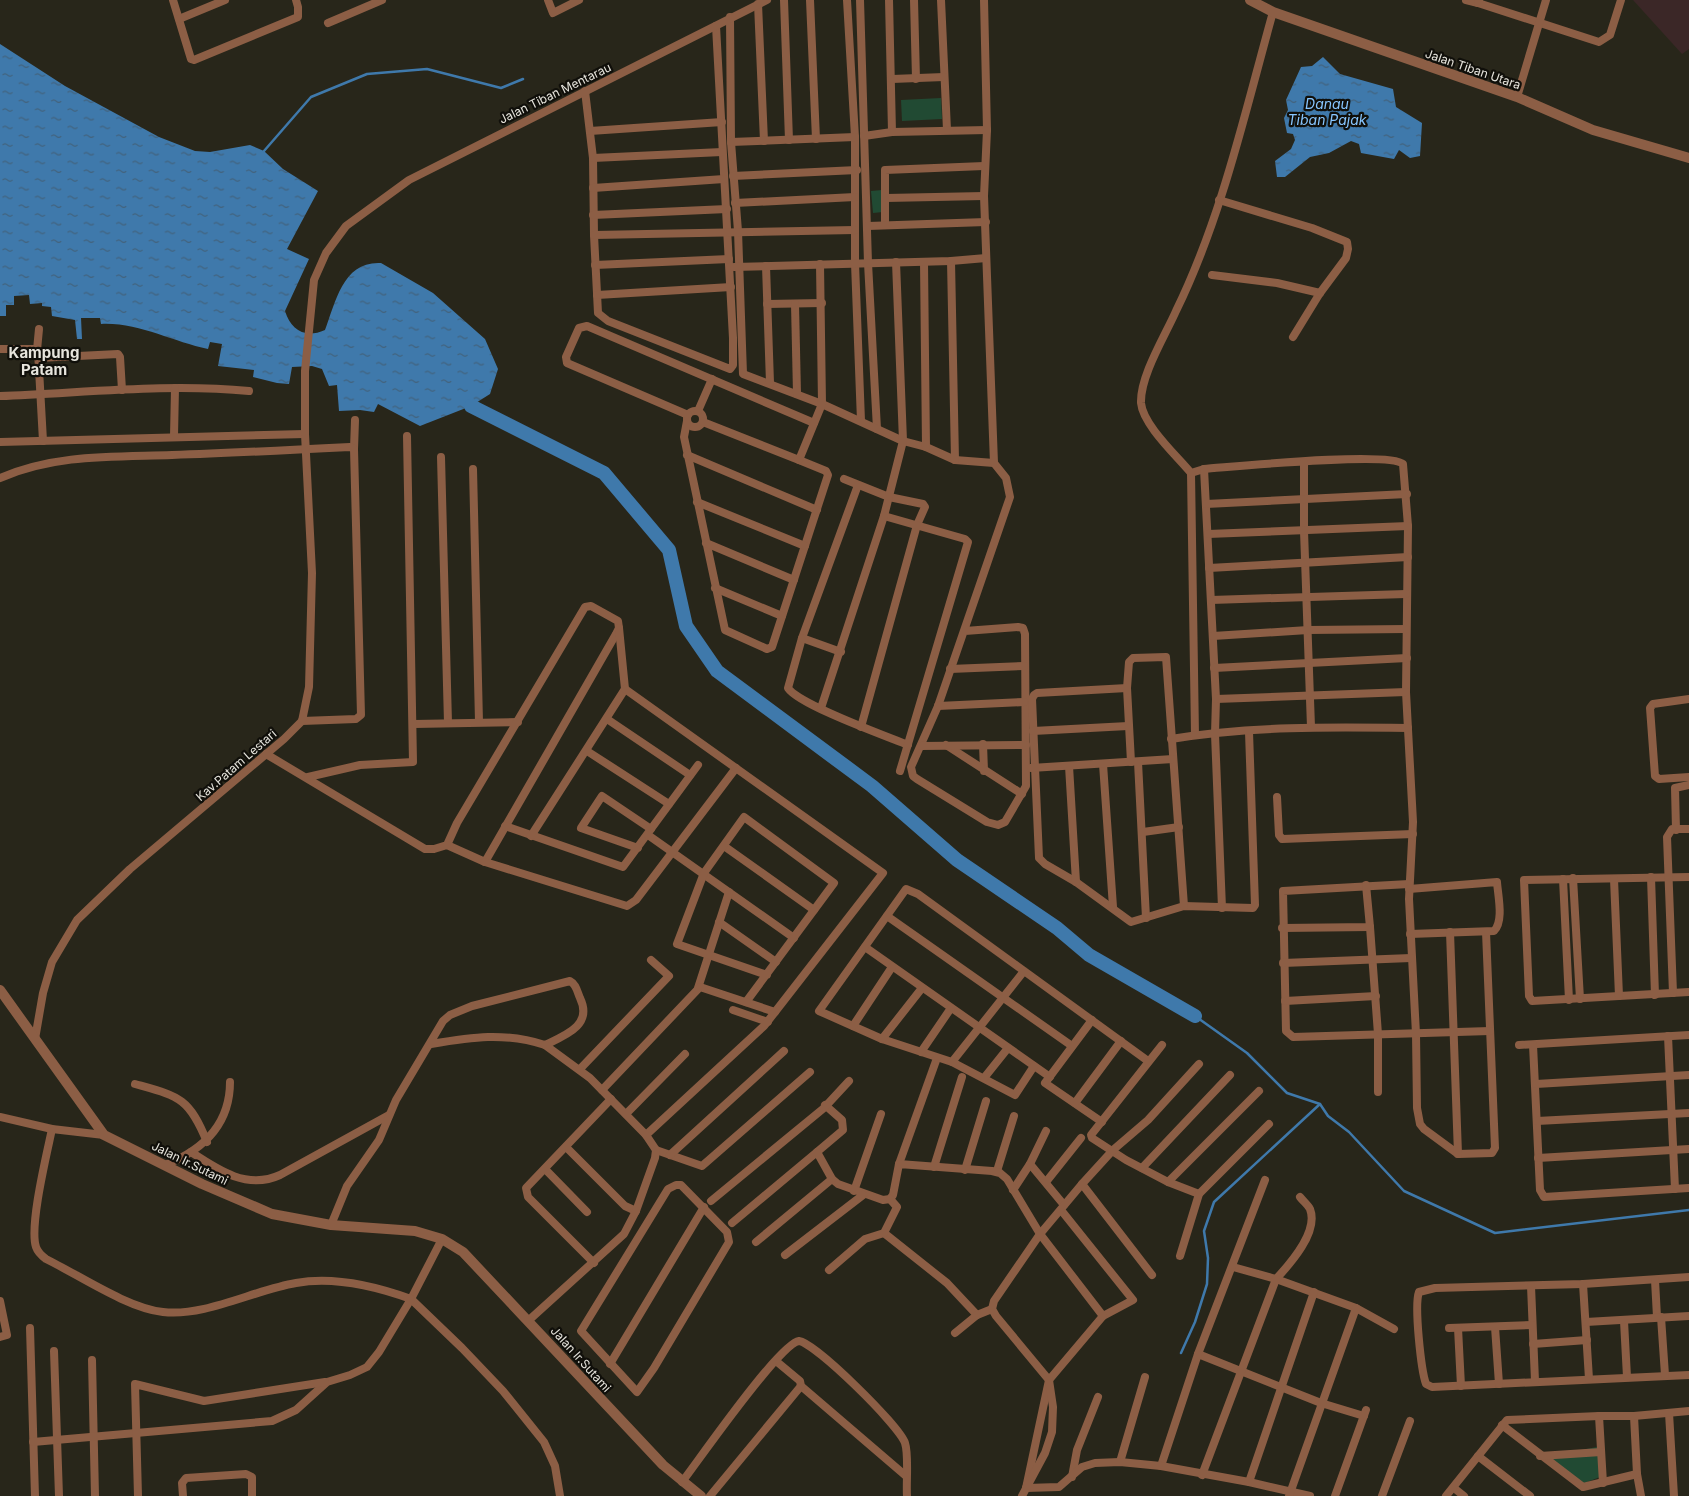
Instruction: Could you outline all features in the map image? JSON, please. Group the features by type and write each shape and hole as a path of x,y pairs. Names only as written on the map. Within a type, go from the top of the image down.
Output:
{"street":[{"path":"173,0 191,59 194,60 298,17 296,0"},
{"path":"178,19 225,0"},
{"path":"328,23 380,0"},
{"path":"548,0 553,12 578,0"},
{"name":"Jalan Tiban Mentarau","path":"305,434 305,371 314,280 319,267 336,238 359,215 409,180 767,0"},
{"path":"784,0 789,140"},
{"path":"810,0 816,139"},
{"path":"847,0 856,137 855,263 861,421"},
{"path":"860,0 868,262 877,429"},
{"path":"888,0 892,79 892,132"},
{"path":"914,0 916,79"},
{"path":"941,0 947,130"},
{"path":"965,631 1023,628 1026,786 1005,822 998,825 987,822 914,776 912,763 938,706 1010,497 1006,478 994,463 984,196 987,130 984,0"},
{"name":"Jalan Tiban Utara","path":"1250,0 1274,12 1517,97 1593,130 1689,158"},
{"path":"1466,0 1479,2 1537,23 1599,42 1610,35 1621,0"},
{"path":"1517,97 1537,23 1546,0"},
{"path":"758,4 764,141"},
{"path":"1195,735 1192,472 1147,421 1141,403 1142,392 1158,350 1194,274 1219,200 1274,12"},
{"path":"730,17 732,176 738,231 743,374 822,404 903,441 926,447 955,460 994,463"},
{"path":"585,91 593,158 593,215 598,311 602,317 730,369 733,365 731,287 716,26"},
{"path":"892,79 944,77"},
{"path":"590,130 722,122"},
{"path":"864,136 892,132 987,130"},
{"path":"731,142 856,137"},
{"path":"593,158 722,152"},
{"path":"885,224 885,170 984,166"},
{"path":"732,176 857,170"},
{"path":"593,188 724,179"},
{"path":"886,198 984,196"},
{"path":"735,203 855,198"},
{"path":"1219,200 1312,228 1347,242 1346,258 1320,293 1293,337"},
{"path":"593,215 727,209"},
{"path":"868,226 986,222"},
{"path":"594,235 855,230"},
{"path":"595,265 729,263 739,266 766,266 924,262 986,258"},
{"path":"951,261 955,460"},
{"path":"821,708 841,652 890,497 903,441 896,262"},
{"path":"924,262 926,447"},
{"path":"799,460 822,404 820,264"},
{"path":"766,266 770,383"},
{"path":"1212,275 1277,283 1320,293"},
{"path":"597,295 731,287"},
{"path":"767,304 822,303"},
{"path":"795,304 797,394"},
{"path":"703,422 695,427 688,418 567,362 566,357 579,328 587,326 814,423"},
{"path":"39,329 37,350 43,441"},
{"path":"0,349 37,350"},
{"path":"38,358 116,354 120,357 122,390"},
{"path":"698,411 712,379"},
{"path":"174,436 175,388"},
{"path":"0,396 175,388 218,388 250,391"},
{"path":"692,411 698,411 702,415 703,422 799,460 828,474 770,649 730,634 725,630 722,622 683,434 692,411"},
{"path":"0,442 305,434 312,573 309,688 302,721 356,719 361,715 354,449 355,420"},
{"path":"308,778 360,765 414,762 407,436"},
{"path":"0,478 29,466 64,459 354,449"},
{"path":"687,455 817,510"},
{"path":"441,457 448,723"},
{"path":"1192,472 1304,462 1397,460 1404,467 1408,526 1406,692 1413,834 1409,886 1416,1034 1417,1108 1420,1124 1458,1154 1492,1153 1495,1148 1486,932"},
{"path":"1304,462 1304,531 1311,726"},
{"path":"473,469 479,722"},
{"path":"1204,470 1216,700 1215,734 1222,908"},
{"path":"844,479 890,497 924,505 925,509 917,525 861,727"},
{"path":"858,485 802,638 788,688 791,692 821,708 861,727 908,745"},
{"path":"1206,504 1406,494"},
{"path":"697,502 805,546"},
{"path":"884,516 965,539 968,542 900,771"},
{"path":"1208,534 1408,526"},
{"path":"706,544 794,580"},
{"path":"1209,568 1408,557"},
{"path":"715,588 782,616"},
{"path":"1211,600 1406,594"},
{"path":"447,845 456,823 585,607 591,606 618,621 625,689 531,836"},
{"path":"485,862 620,628"},
{"path":"1213,636 1308,630 1406,629"},
{"path":"802,638 841,652"},
{"path":"1146,918 1143,832 1128,726 1127,688 1131,660 1166,657 1184,906"},
{"path":"1214,668 1407,658"},
{"path":"950,670 1024,666"},
{"path":"1127,688 1035,694 1032,699 1040,858 1131,922 1184,906 1250,910 1255,905 1249,732"},
{"path":"625,689 883,873 768,1022 646,1135"},
{"path":"1216,700 1406,692"},
{"path":"1689,699 1653,704 1650,708 1655,776 1659,779 1689,777"},
{"path":"938,706 1024,702"},
{"path":"607,719 690,776"},
{"name":"Kav.Patam Lestari","path":"35,1039 43,993 52,962 76,920 130,869 266,754 302,721"},
{"path":"414,724 518,722"},
{"path":"1034,731 1128,726"},
{"path":"1171,739 1195,735 1311,726 1408,728"},
{"path":"983,744 984,771"},
{"path":"946,745 1022,794"},
{"path":"921,746 1026,745"},
{"path":"587,750 669,804"},
{"path":"266,754 425,849 434,849 447,845 485,862 627,906 636,900 736,768"},
{"path":"1026,768 1173,760"},
{"path":"1103,764 1112,907"},
{"path":"505,826 623,867 698,765"},
{"path":"1069,766 1076,882"},
{"path":"1676,830 1675,788 1689,786"},
{"path":"638,848 581,828 602,796 650,832 672,853 704,873 794,938"},
{"path":"1277,797 1279,835 1282,839 1413,834"},
{"path":"746,1002 767,975 834,883 744,817 704,873 677,944 767,975"},
{"path":"1143,832 1179,828"},
{"path":"1673,993 1667,838 1670,831 1689,829"},
{"path":"724,846 814,910"},
{"path":"1651,877 1655,995"},
{"path":"1689,877 1524,880 1529,996 1532,1001 1689,992"},
{"path":"1573,878 1580,999"},
{"path":"1563,879 1569,1000"},
{"path":"1614,879 1619,996"},
{"path":"1410,934 1494,931 1498,924 1497,882 1409,886 1366,885 1284,890 1282,928 1286,1031 1293,1037 1490,1031"},
{"path":"1366,885 1371,960 1376,996 1378,1092"},
{"path":"1034,1066 1014,1094 952,1062 882,1039 819,1011 906,889 918,894 1148,1061"},
{"path":"602,1090 698,988 729,892"},
{"path":"887,916 1072,1046"},
{"path":"719,922 776,962"},
{"path":"1282,928 1370,927"},
{"path":"1450,932 1458,1154"},
{"path":"864,947 1050,1077"},
{"path":"1284,963 1411,958"},
{"path":"580,1069 670,976 651,960"},
{"path":"853,1026 892,967"},
{"path":"952,1062 1024,971"},
{"path":"331,1225 343,1195 380,1140 389,1115 443,1021 458,1011 490,1001 572,982 582,1002 581,1022 572,1032 545,1045"},
{"path":"698,988 700,987 775,1012"},
{"path":"882,1039 922,988"},
{"name":"Jalan Ir.Sutami","path":"0,990 104,1135 255,1208 289,1218 331,1225 398,1228 442,1239 474,1262 612,1412 682,1482 701,1496"},
{"path":"1285,1001 1376,996"},
{"path":"921,1052 951,1008"},
{"path":"733,1010 768,1022"},
{"path":"1092,1020 1045,1083 1102,1122"},
{"path":"431,1044 489,1035 514,1037 545,1045 580,1069 646,1135 656,1150 696,1166 706,1164 810,1072"},
{"path":"1519,1045 1689,1035"},
{"path":"1668,1036 1675,1189"},
{"path":"1075,1103 1121,1041"},
{"path":"1162,1045 1102,1122 1092,1132 1092,1138 1168,1182 1199,1194"},
{"path":"1533,1045 1540,1190 1544,1197 1689,1188"},
{"path":"984,1078 1008,1048"},
{"path":"670,1156 784,1052"},
{"path":"626,1114 685,1054"},
{"path":"890,1198 899,1164 937,1058"},
{"path":"1024,1492 1045,1452 1052,1432 1053,1407 1049,1380 996,1316 992,1309 994,1302 1040,1234 1082,1184 1113,1150 1148,1120 1199,1064"},
{"path":"1142,1168 1230,1075"},
{"path":"1536,1084 1689,1075"},
{"path":"934,1167 962,1077"},
{"path":"711,1201 825,1105 849,1081"},
{"path":"166,1165 207,1142 222,1119 230,1094 230,1082"},
{"path":"135,1084 162,1092 186,1105 196,1116 207,1142"},
{"path":"1168,1182 1259,1091"},
{"path":"594,1263 528,1197 526,1188 611,1099"},
{"path":"965,1170 986,1101"},
{"path":"732,1223 843,1130 842,1120 825,1105"},
{"path":"1537,1121 1689,1113"},
{"path":"854,1191 881,1114"},
{"path":"191,1152 228,1173 256,1182 264,1181 280,1175 389,1115"},
{"path":"997,1172 1014,1116"},
{"path":"0,1117 52,1129 104,1135"},
{"path":"1180,1256 1199,1194 1269,1124"},
{"path":"52,1129 38,1197 35,1235 36,1249 46,1259 136,1304 164,1313 182,1312 210,1306 295,1283 323,1281 387,1290 411,1299 496,1384 544,1442 555,1466 560,1496"},
{"path":"1013,1190 1030,1164 1046,1132"},
{"path":"1046,1182 1081,1138"},
{"path":"566,1147 625,1206 636,1211"},
{"path":"1538,1158 1689,1149"},
{"path":"528,1321 624,1234 636,1211 653,1166 656,1150"},
{"path":"817,1152 832,1179 863,1195 883,1200 890,1198"},
{"path":"899,1164 997,1172 1006,1179 1040,1234 1103,1316"},
{"path":"1024,1492 1049,1380 1103,1316 1133,1300 1062,1208 1046,1182 1030,1164"},
{"path":"545,1169 587,1212"},
{"path":"756,1242 832,1179"},
{"path":"1161,1466 1198,1354 1265,1180"},
{"path":"1082,1184 1152,1275"},
{"path":"681,1185 704,1207 730,1237 727,1246 637,1392 581,1331 668,1189 671,1186 681,1185"},
{"path":"785,1255 863,1195"},
{"path":"1202,1475 1276,1279 1296,1257 1312,1222 1310,1208 1300,1197"},
{"path":"829,1270 865,1239 884,1233 897,1207 890,1198"},
{"path":"610,1364 704,1207"},
{"path":"884,1233 946,1283 977,1315"},
{"path":"138,1496 135,1384 204,1401 327,1382 350,1375 367,1366 379,1352 411,1299 442,1239"},
{"path":"1233,1267 1276,1279 1356,1308 1394,1330"},
{"path":"1689,1277 1583,1284 1435,1288 1419,1292 1417,1304 1423,1373 1426,1384 1432,1387 1689,1375"},
{"path":"1655,1280 1665,1375"},
{"path":"1583,1284 1589,1380"},
{"path":"1531,1286 1535,1381"},
{"path":"1249,1482 1280,1386 1314,1292"},
{"path":"0,1301 7,1335 0,1337"},
{"path":"1290,1493 1356,1308"},
{"path":"955,1333 977,1315 992,1309"},
{"path":"1586,1322 1689,1316"},
{"path":"1624,1321 1626,1378"},
{"path":"1448,1328 1532,1325"},
{"path":"1495,1327 1499,1384"},
{"path":"30,1328 35,1496"},
{"path":"1458,1328 1462,1386"},
{"path":"1533,1344 1587,1340"},
{"path":"682,1482 776,1360 790,1344 799,1341 809,1345 823,1357 888,1417 901,1434 906,1444 907,1496"},
{"path":"54,1351 59,1496"},
{"path":"1198,1354 1322,1403 1365,1413 1335,1496"},
{"path":"92,1360 95,1496"},
{"path":"776,1360 800,1381 801,1386 906,1476"},
{"path":"1120,1462 1145,1377"},
{"path":"33,1442 272,1422 296,1410 327,1382"},
{"path":"710,1496 801,1386"},
{"path":"1072,1477 1074,1459 1098,1398"},
{"path":"1446,1496 1507,1420 1634,1416 1689,1411"},
{"path":"1669,1413 1674,1496"},
{"path":"1599,1416 1603,1483"},
{"path":"1634,1416 1637,1474 1641,1496"},
{"path":"1382,1496 1410,1421"},
{"path":"1502,1425 1540,1456 1583,1487 1637,1474"},
{"path":"1540,1456 1601,1452"},
{"path":"1478,1456 1530,1496"},
{"path":"1024,1492 1063,1485 1082,1467 1090,1464 1120,1462 1161,1466 1202,1475 1249,1482 1290,1493 1310,1496"},
{"path":"183,1496 182,1483 186,1478 246,1474 252,1478 252,1496"},
{"path":"1454,1488 1464,1496"}],"shaded area":[{"path":"1633,0 1689,0 1689,49 1682,54"}],"green space":[{"path":"941,98 942,119 902,121 901,100"},
{"path":"882,190 883,212 873,213 871,191"},
{"path":"1597,1447 1600,1477 1582,1484 1544,1457"}],"water":[{"path":"0,44 65,86 159,137 195,151 210,152 250,145 264,151 283,169 318,191 287,249 309,259 285,311 295,328 311,334 325,330 338,296 349,276 368,264 381,263 433,293 485,339 498,369 490,394 471,406 420,426 378,404 374,412 360,410 339,411 337,385 329,386 322,369 312,366 292,367 289,384 277,383 253,377 254,370 218,366 222,344 210,342 208,349 142,329 115,324 101,324 100,318 81,318 82,339 77,339 75,320 52,316 51,307 42,306 42,303 30,304 29,295 14,296 14,305 6,305 6,316 0,316"},
{"name":"Danau Tiban Pajak","path":"1323,57 1340,74 1393,89 1396,107 1422,123 1420,156 1410,158 1399,150 1394,159 1361,153 1359,144 1351,141 1329,153 1310,157 1285,177 1277,177 1275,161 1291,149 1295,140 1293,134 1287,133 1284,118 1288,110 1286,100 1301,67 1312,66"}],"waterway":[{"path":"264,151 311,97 367,74 427,69 501,88 523,79"},
{"path":"471,406 604,473 669,550 686,626 717,671 872,786 957,860 1057,928 1089,955 1195,1016"},
{"path":"1195,1016 1247,1053 1287,1093 1320,1104 1328,1116 1349,1132 1404,1191 1495,1233 1689,1210"},
{"path":"1181,1353 1195,1322 1207,1284 1208,1258 1204,1231 1214,1202 1320,1104"}],"district":[{"name":"Kampung Patam","path":"44,360"}]}
